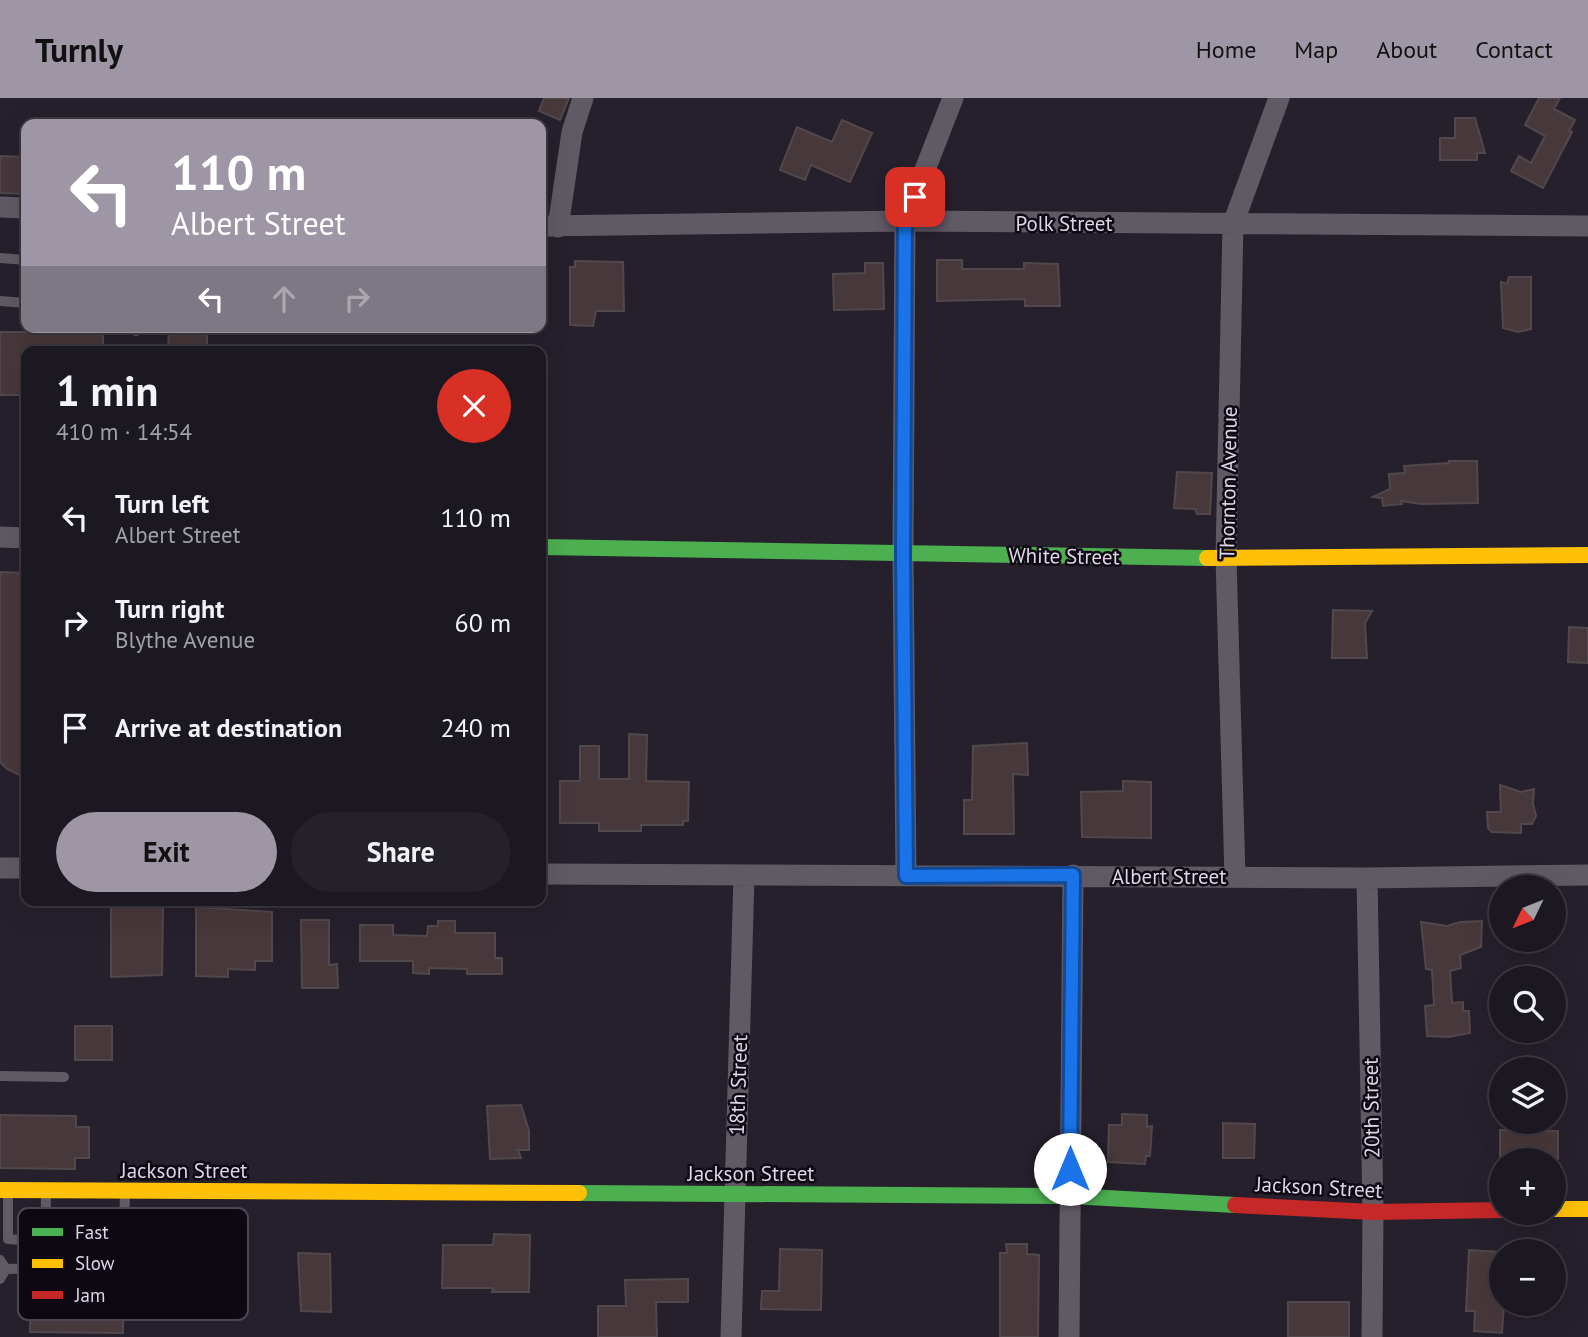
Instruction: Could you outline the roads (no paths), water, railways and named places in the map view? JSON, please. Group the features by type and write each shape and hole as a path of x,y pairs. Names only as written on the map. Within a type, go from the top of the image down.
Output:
{"main road":[{"name":"White Street","path":"546,547 1226,558 1588,555"},
{"name":"Jackson Street","path":"4,1190 1070,1196 1373,1212 1489,1210"},
{"path":"1566,1209 1588,1209"}],"street":[{"path":"550,227 572,132 583,98"},
{"path":"906,876 903,554 905,222 953,98"},
{"name":"Thornton Avenue","path":"1235,877 1226,558 1233,224 1279,98"},
{"path":"0,207 21,208"},
{"name":"Polk Street","path":"550,227 905,222 1588,226"},
{"path":"0,537 21,538"},
{"path":"0,868 21,868"},
{"name":"Albert Street","path":"546,874 1367,878 1588,875"},
{"path":"1069,1337 1073,875"},
{"name":"18th Street","path":"731,1337 744,876"},
{"name":"20th Street","path":"1367,878 1373,1337"}],"lane":[{"path":"0,258 21,260"},
{"path":"0,301 21,303"},
{"path":"0,1076 64,1077"},
{"path":"4,1190 4,1228 8,1240 18,1240"},
{"path":"46,1191 46,1208"},
{"path":"125,1191 125,1208"}]}
